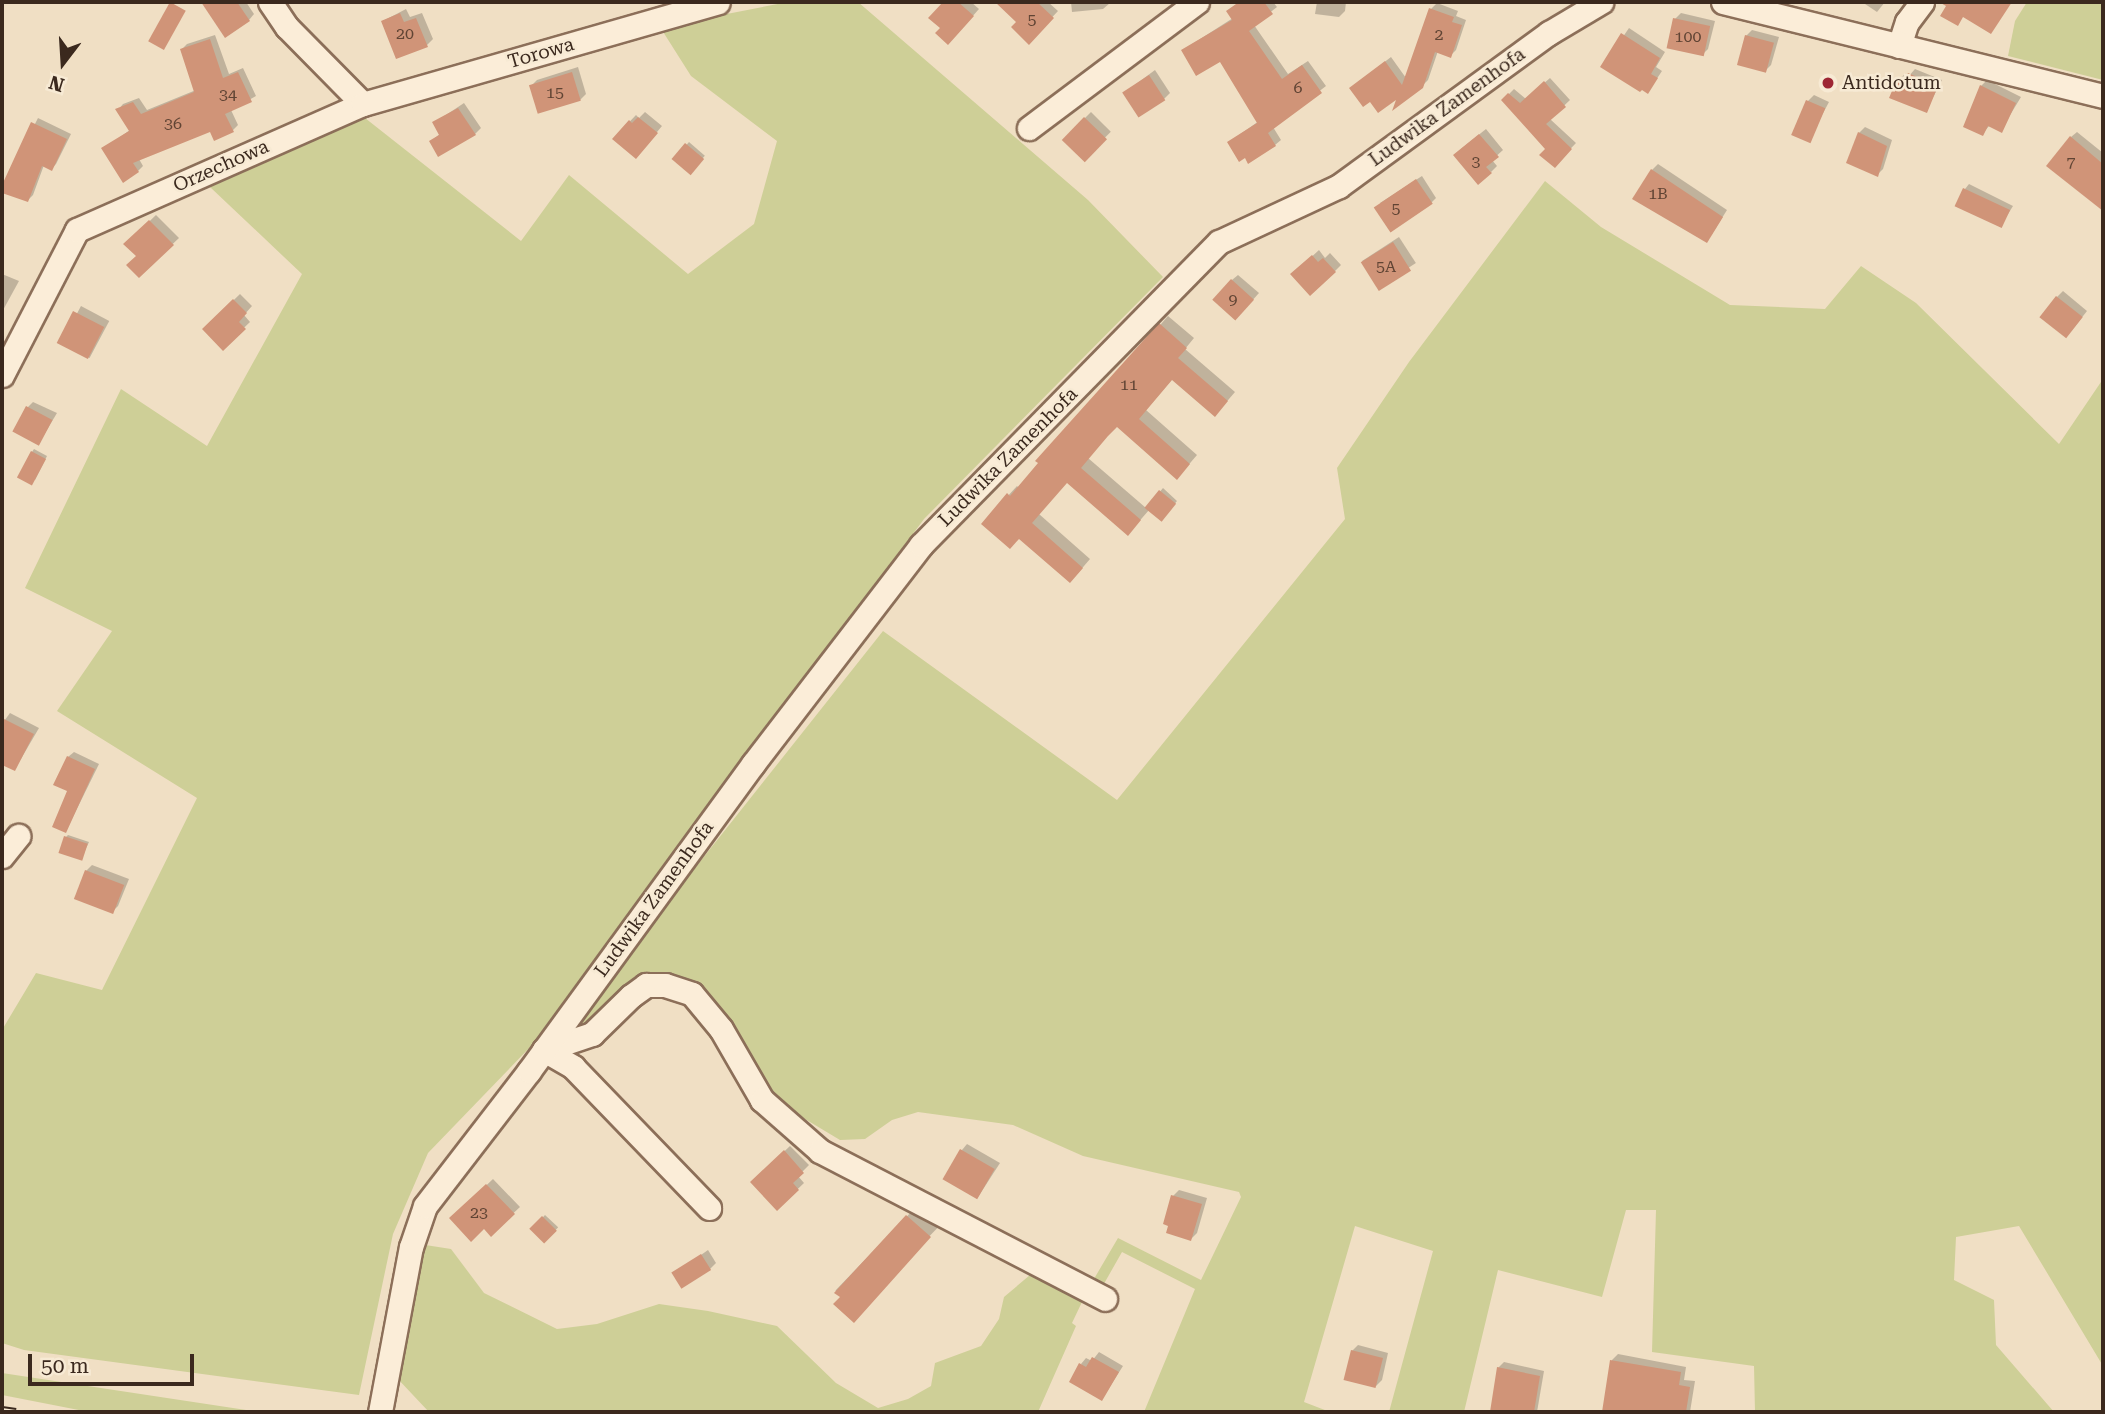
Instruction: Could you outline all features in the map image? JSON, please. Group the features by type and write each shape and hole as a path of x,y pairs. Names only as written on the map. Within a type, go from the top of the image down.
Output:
{"street":[{"path":"270,2 288,27 363,104"},
{"name":"Torowa","path":"363,104 718,2"},
{"path":"1029,128 1198,2"},
{"name":"Ludwika Zamenhofa","path":"380,1412 411,1247 425,1206 544,1050 753,764 922,545 1219,242 1339,186 1549,33 1601,2"},
{"path":"1723,2 2103,96"},
{"path":"1899,46 1907,22 1922,2"},
{"name":"Orzechowa","path":"2,375 8,349 77,230 363,104"},
{"path":"2,856 18,836"},
{"name":"Ludwika Zamenhofa","path":"544,1050 593,1034 631,996 646,985 665,985 692,994 721,1029 762,1100 820,1151 1105,1299"},
{"path":"544,1050 573,1067 709,1208"}],"green space":[{"path":"788,2 858,2 1088,200 1163,277 924,519 533,1044 428,1153 393,1234 359,1395 24,1350 2,1343 2,1030 36,973 102,990 197,798 57,711 112,631 25,588 121,389 207,446 302,274 210,187 365,118 521,241 569,175 688,274 754,224 777,141 691,76 660,27"},
{"path":"2027,2 2103,2 2103,80 2008,56 2015,21"},
{"path":"1545,181 1601,227 1730,305 1825,309 1861,266 1916,303 2059,444 2103,379 2103,1366 2019,1226 1956,1237 1954,1280 1994,1300 1996,1345 2054,1412 1755,1412 1754,1366 1652,1352 1656,1210 1626,1210 1602,1297 1498,1270 1464,1412 1389,1412 1433,1251 1355,1226 1304,1402 1330,1412 1144,1412 1195,1289 1122,1252 1101,1289 1091,1284 1118,1238 1201,1280 1241,1197 1239,1192 1083,1156 1013,1125 918,1112 892,1120 865,1139 840,1140 765,1095 662,974 575,1033 578,1016 643,922 649,926 883,631 1117,800 1345,519 1337,468 1409,362"},
{"path":"419,1244 451,1249 484,1293 557,1329 597,1324 659,1304 777,1326 836,1383 878,1408 908,1399 931,1386 935,1363 981,1346 999,1319 1004,1297 1030,1275 1082,1302 1072,1323 1076,1326 1038,1412 429,1412 396,1377"},
{"path":"2,1373 259,1412 89,1412 2,1395"}],"building":[{"path":"170,2 186,11 164,50 148,41"},
{"path":"201,2 237,2 250,21 225,38"},
{"path":"943,2 958,2 974,16 948,45 935,33 940,28 928,18"},
{"path":"995,2 1037,2 1054,18 1029,45 1011,27 1016,22"},
{"path":"1239,2 1264,2 1273,14 1249,31 1282,79 1302,65 1322,93 1268,133 1276,146 1248,164 1245,158 1239,162 1227,142 1257,123 1220,62 1196,76 1181,50 1232,20 1226,11"},
{"path":"1939,2 2012,2 1991,34 1963,17 1958,26 1940,16 1946,6"},
{"path":"1429,8 1454,17 1452,22 1462,25 1451,58 1435,52 1423,88 1392,111 1396,100 1378,113 1370,102 1363,107 1349,88 1385,61 1402,85"},
{"path":"400,13 404,22 416,18 428,47 396,59 381,21"},
{"path":"1673,18 1710,26 1704,56 1667,48"},
{"path":"1621,33 1660,58 1651,74 1658,78 1648,94 1642,90 1640,92 1600,67"},
{"path":"1745,35 1774,43 1766,73 1737,65"},
{"path":"210,39 223,78 238,72 252,102 225,114 234,132 214,141 210,132 133,163 139,172 123,183 101,148 129,131 115,109 133,102 141,114 194,92 180,49"},
{"path":"572,72 581,101 538,114 529,85"},
{"path":"1908,73 1938,86 1927,113 1889,98 1897,79 1904,82"},
{"path":"1149,75 1165,100 1139,118 1122,92"},
{"path":"1544,81 1566,107 1546,124 1572,149 1555,168 1539,155 1545,149 1501,100 1508,93 1520,103"},
{"path":"1980,85 2016,103 2002,133 1988,126 1983,136 1963,127"},
{"path":"1806,100 1825,108 1810,143 1791,135"},
{"path":"458,108 476,135 438,157 429,141 439,135 432,122"},
{"path":"638,117 658,133 636,159 612,139 629,120 632,123"},
{"path":"1084,117 1107,139 1085,162 1062,140"},
{"path":"31,122 67,139 52,171 42,166 28,202 2,193 2,185"},
{"path":"1858,132 1887,146 1878,177 1846,163"},
{"path":"1479,134 1499,157 1486,167 1492,173 1478,185 1453,155"},
{"path":"2070,136 2103,164 2103,211 2046,166"},
{"path":"685,143 704,159 691,175 672,159"},
{"path":"1651,169 1723,217 1707,243 1632,199"},
{"path":"1416,179 1433,204 1390,232 1374,208"},
{"path":"1963,188 2010,210 2002,228 1955,206"},
{"path":"149,220 174,245 139,278 126,265 136,256 123,244"},
{"path":"1393,242 1411,271 1379,291 1361,262"},
{"path":"1312,255 1318,262 1323,258 1336,272 1310,296 1290,274"},
{"path":"1231,279 1254,300 1235,321 1212,300"},
{"path":"2056,296 2083,317 2066,338 2039,317"},
{"path":"233,299 247,313 239,322 246,329 223,351 202,329"},
{"path":"73,311 104,327 88,359 57,343"},
{"path":"1159,323 1187,348 1178,358 1228,401 1215,417 1172,380 1139,419 1190,464 1177,480 1117,427 1081,468 1141,520 1128,536 1067,483 1032,523 1083,568 1070,583 1019,539 1010,549 981,524 1007,493 1010,496 1038,463 1035,461"},
{"path":"26,406 52,420 39,446 12,432"},
{"path":"31,451 46,459 32,485 17,477"},
{"path":"1159,490 1176,504 1162,522 1145,508"},
{"path":"2,718 34,734 15,771 2,765"},
{"path":"67,756 95,769 66,833 52,827 67,791 53,785"},
{"path":"64,836 88,844 82,861 58,853"},
{"path":"85,870 124,885 113,914 74,899"},
{"path":"960,1149 995,1169 977,1199 942,1179"},
{"path":"784,1150 804,1173 793,1183 799,1190 777,1211 750,1182"},
{"path":"486,1184 515,1214 491,1237 484,1229 471,1242 449,1218"},
{"path":"1171,1195 1202,1204 1191,1241 1166,1233 1168,1226 1163,1224"},
{"path":"906,1215 931,1237 854,1323 833,1304 840,1297 834,1293"},
{"path":"542,1216 557,1231 544,1244 529,1229"},
{"path":"701,1254 711,1270 681,1289 671,1273"},
{"path":"1351,1350 1383,1358 1376,1388 1344,1380"},
{"path":"1092,1357 1119,1372 1102,1401 1069,1382 1079,1363 1086,1367"},
{"path":"1610,1360 1681,1372 1679,1385 1690,1387 1686,1412 1602,1412"},
{"path":"1497,1367 1540,1376 1534,1412 1490,1412"}],"railway":[{"path":"2,1410 16,1412"}],"place":[{"name":"Antidotum","path":"1828,83"}]}
